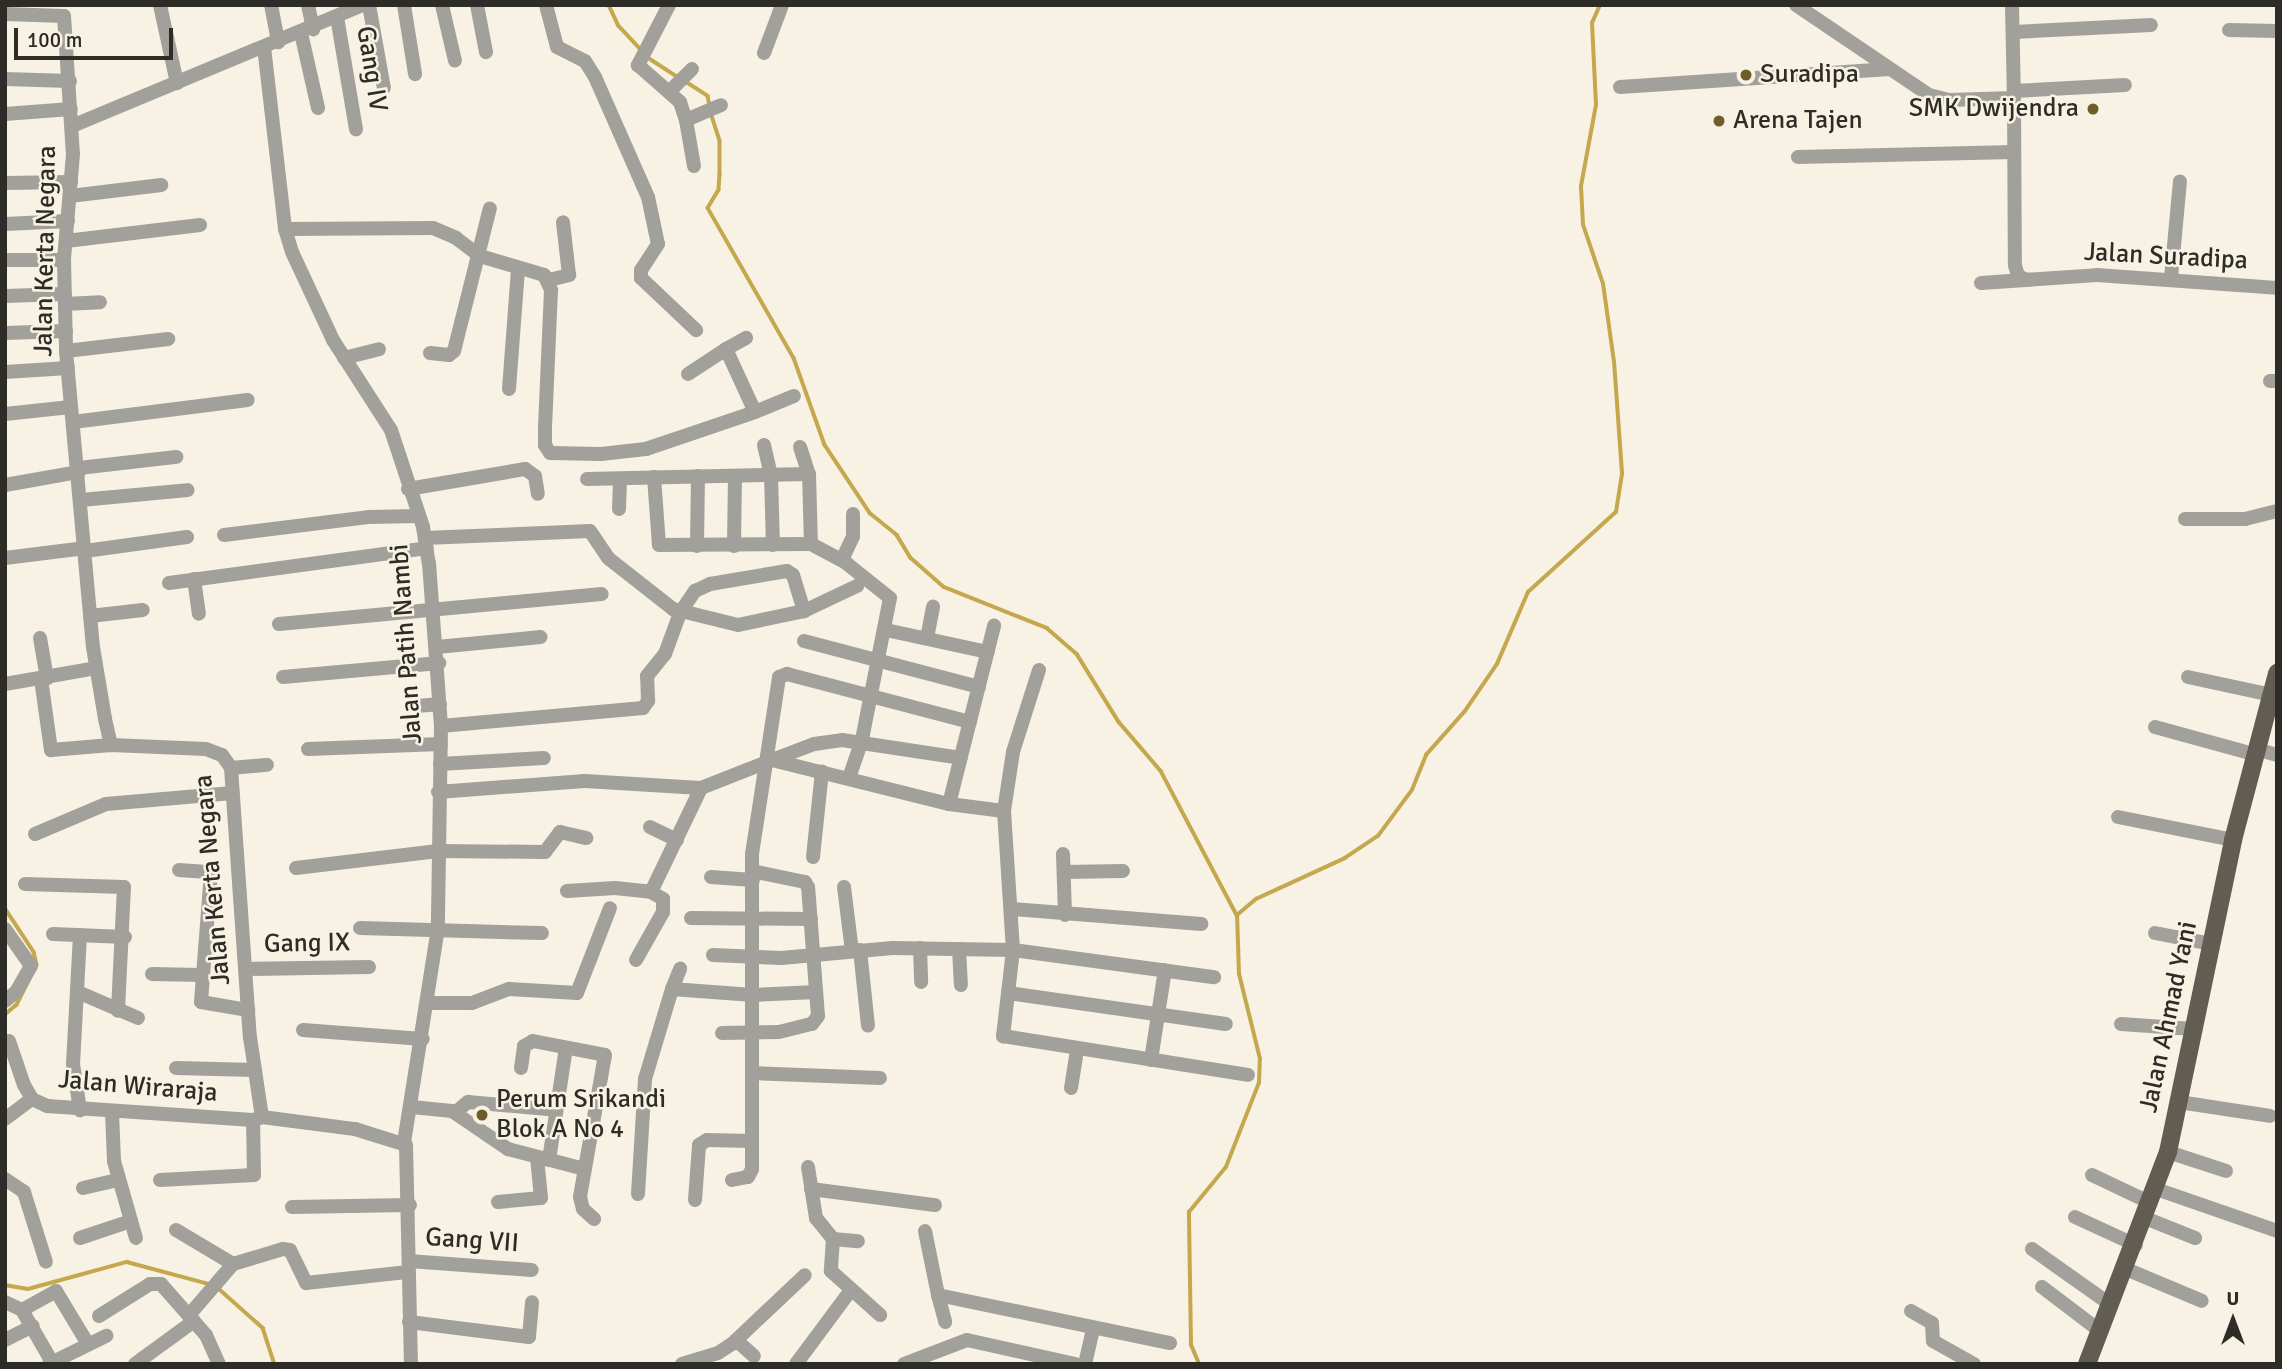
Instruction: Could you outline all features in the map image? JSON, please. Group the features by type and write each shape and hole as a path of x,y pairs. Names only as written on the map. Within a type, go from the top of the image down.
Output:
{"main road":[{"name":"Jalan Ahmad Yani","path":"2087,1364 2136,1245 2168,1152 2233,840 2277,673"}],"street":[{"path":"160,5 177,83"},
{"name":"Jalan Patih Nambi","path":"271,5 271,45 285,229 300,275 344,358 389,426 426,543 439,663 441,726 438,928 424,1039 404,1142"},
{"path":"308,5 307,31 317,108"},
{"path":"404,5 415,74"},
{"path":"442,5 455,61"},
{"path":"477,5 486,52"},
{"path":"545,5 557,47 588,66 647,192 658,244 641,270 641,278 696,330"},
{"path":"669,5 638,65 670,91 686,120 694,166"},
{"path":"764,53 782,5"},
{"path":"1796,5 1889,69 1940,98 2014,95 2124,85"},
{"path":"2012,5 2015,270 2027,280"},
{"path":"72,126 307,31 344,11 367,8 384,88"},
{"path":"5,14 65,11"},
{"name":"Jalan Kerta Negara","path":"65,11 72,126 64,260 66,351 96,668 111,745 206,749 222,755 233,767 248,1010 258,1119 254,1175 160,1180"},
{"name":"Gang IV","path":"344,11 356,130"},
{"path":"2014,32 2151,25"},
{"path":"2230,30 2277,31"},
{"path":"670,91 692,69"},
{"path":"1619,87 1889,69"},
{"path":"5,79 70,81"},
{"path":"686,120 721,105"},
{"path":"5,114 71,109"},
{"path":"1798,157 2014,152"},
{"path":"2171,278 2180,181"},
{"path":"5,183 70,189 161,185"},
{"path":"430,353 449,355 454,351 490,208"},
{"path":"5,224 68,221"},
{"path":"549,281 569,275 563,222"},
{"path":"66,241 200,225"},
{"path":"285,229 433,228 456,238 480,256 518,271 536,272 549,281"},
{"path":"5,260 64,260"},
{"path":"509,389 518,271"},
{"name":"Jalan Suradipa","path":"1980,283 2097,275 2171,278 2277,288"},
{"path":"549,281 545,445 550,453 601,454 646,449 794,396"},
{"path":"5,296 100,302"},
{"path":"5,333 66,331"},
{"path":"688,374 746,338"},
{"path":"66,351 168,339"},
{"path":"344,358 379,349"},
{"path":"726,349 755,412"},
{"path":"5,372 68,368"},
{"path":"73,422 248,400"},
{"path":"5,414 71,407"},
{"path":"764,445 771,475 773,545"},
{"path":"800,447 809,474 811,544"},
{"path":"5,485 79,470 176,457"},
{"path":"408,489 525,469 535,475 538,494"},
{"path":"587,479 809,474"},
{"path":"697,546 698,476"},
{"path":"734,546 735,476"},
{"path":"654,477 656,542 697,546 811,544 842,560 890,598 886,630 862,740 849,778"},
{"path":"619,509 620,479"},
{"path":"81,500 188,489"},
{"path":"2185,519 2245,519 2277,512"},
{"path":"842,560 853,536 853,514"},
{"path":"224,535 368,517 419,516"},
{"path":"169,583 426,543 590,531 608,558 680,613 738,625 804,611 858,586"},
{"path":"5,558 187,537"},
{"path":"441,726 643,708 648,701 648,676 665,654 680,613 703,586 787,571 793,575 804,611"},
{"path":"194,579 199,614"},
{"path":"279,624 602,594"},
{"path":"928,638 933,607"},
{"path":"90,615 143,610"},
{"path":"949,804 994,625"},
{"path":"886,630 988,652"},
{"path":"437,647 541,637"},
{"path":"40,638 49,741 56,751 111,745"},
{"path":"804,641 879,664 979,687"},
{"path":"283,677 439,663"},
{"path":"5,684 96,668"},
{"path":"1039,670 1013,752 1004,811 1013,950 1003,1036 1248,1075"},
{"path":"732,1180 750,1176 754,920 752,875 781,675 970,722"},
{"path":"2188,677 2271,695"},
{"path":"417,706 440,704"},
{"path":"2155,727 2277,755"},
{"path":"438,792 585,781 701,788 814,744 862,740 961,758"},
{"path":"308,749 441,744"},
{"path":"440,764 544,758"},
{"path":"770,760 949,804 1004,811"},
{"path":"233,767 267,765"},
{"path":"813,857 822,771"},
{"path":"651,892 701,788"},
{"path":"35,834 106,804 233,793"},
{"path":"2118,817 2233,840"},
{"path":"650,827 677,840"},
{"path":"296,868 438,851 545,852 560,832 586,838"},
{"path":"1063,854 1065,915"},
{"path":"178,870 211,872 201,1002 248,1010"},
{"path":"1064,872 1123,871"},
{"path":"711,877 752,875 805,882 817,992 815,1022 752,1033 722,1033"},
{"path":"25,884 121,885 126,892 125,937 118,1011"},
{"path":"844,887 868,1026"},
{"path":"567,891 651,892 666,905 636,960"},
{"path":"428,1003 472,1003 509,989 577,993 610,908"},
{"path":"1012,909 1200,924"},
{"path":"691,918 811,919"},
{"path":"360,928 438,928 542,933"},
{"path":"5,929 31,966 16,992 5,1002"},
{"path":"2155,933 2211,944"},
{"path":"53,934 125,937"},
{"path":"80,935 80,993 73,1064 80,1110"},
{"path":"920,948 921,982"},
{"path":"713,955 752,958 920,948 1013,950 1214,977"},
{"path":"959,949 961,985"},
{"name":"Gang IX","path":"246,969 369,967"},
{"path":"638,1194 645,1079 680,969"},
{"path":"1152,1060 1166,970"},
{"path":"152,974 201,975"},
{"path":"673,989 752,995 817,992"},
{"path":"80,993 138,1018"},
{"path":"1008,993 1226,1024"},
{"path":"2121,1024 2193,1029"},
{"path":"303,1030 424,1039"},
{"name":"Jalan Wiraraja","path":"9,1041 32,1099 80,1110 112,1113 258,1119"},
{"path":"521,1068 528,1043 601,1053 606,1058 580,1204 594,1219"},
{"path":"498,1202 541,1198 543,1158 566,1048"},
{"path":"1071,1088 1077,1049"},
{"path":"176,1068 254,1070"},
{"path":"752,1073 880,1078"},
{"path":"5,1119 32,1099"},
{"path":"456,1112 468,1102 548,1109"},
{"path":"2179,1102 2270,1116"},
{"path":"412,1107 456,1112 508,1149 584,1170"},
{"path":"112,1113 118,1180 136,1238"},
{"path":"258,1119 355,1129 404,1142 409,1154 411,1364"},
{"path":"695,1200 699,1144 707,1140 752,1141"},
{"path":"2168,1152 2226,1171"},
{"path":"808,1167 816,1218 833,1239 831,1271 880,1315"},
{"path":"2092,1175 2151,1203 2277,1231"},
{"path":"5,1180 24,1192 46,1262"},
{"path":"83,1188 118,1180"},
{"path":"811,1189 935,1205"},
{"path":"2151,1203 2195,1238"},
{"path":"292,1207 410,1205"},
{"path":"2075,1217 2136,1245"},
{"path":"80,1238 131,1221"},
{"path":"135,1364 155,1357 192,1318 204,1297 233,1264 176,1230"},
{"path":"925,1230 945,1322"},
{"path":"833,1239 858,1241"},
{"name":"Gang VII","path":"233,1264 283,1249 290,1250 306,1283 409,1267 532,1270"},
{"path":"2032,1249 2111,1305"},
{"path":"2126,1269 2202,1301"},
{"path":"682,1364 718,1353 736,1340 805,1275"},
{"path":"99,1316 157,1282 206,1335 219,1364"},
{"path":"2042,1287 2100,1331"},
{"path":"796,1364 851,1290"},
{"path":"22,1310 56,1291 89,1344"},
{"path":"938,1295 1170,1343"},
{"path":"5,1302 22,1310 51,1363 106,1336"},
{"path":"409,1322 529,1337 532,1302"},
{"path":"1911,1311 1932,1323 1933,1341 1974,1364"},
{"path":"5,1340 33,1326"},
{"path":"1085,1364 1093,1329"},
{"path":"736,1340 754,1356"},
{"path":"904,1364 967,1340 1075,1364"}],"waterway":[{"path":"609,5 619,26 642,51"},
{"path":"1199,1364 1191,1345 1189,1212 1226,1167 1259,1083 1260,1059 1239,974 1237,915 1256,899 1345,858 1378,836 1412,790 1426,755 1465,711 1497,664 1528,592 1616,512 1622,473 1614,362 1603,284 1583,225 1581,186 1596,105 1592,23 1600,5"},
{"path":"647,57 678,77"},
{"path":"685,81 708,96 710,106"},
{"path":"711,113 720,141 720,175 719,190 708,208 794,358 825,445 870,513 897,535 910,557 944,587 1047,628 1077,654 1119,722 1161,771 1237,915"},
{"path":"5,908 34,952 37,965 17,1005 5,1015"},
{"path":"5,1285 28,1289 127,1262 209,1284"},
{"path":"217,1287 263,1328 275,1364"}],"place":[{"name":"Suradipa","path":"1746,75"},
{"name":"SMK Dwijendra","path":"2093,109"},
{"name":"Arena Tajen","path":"1719,121"},
{"name":"Perum Srikandi Blok A No 4","path":"482,1115"}]}
